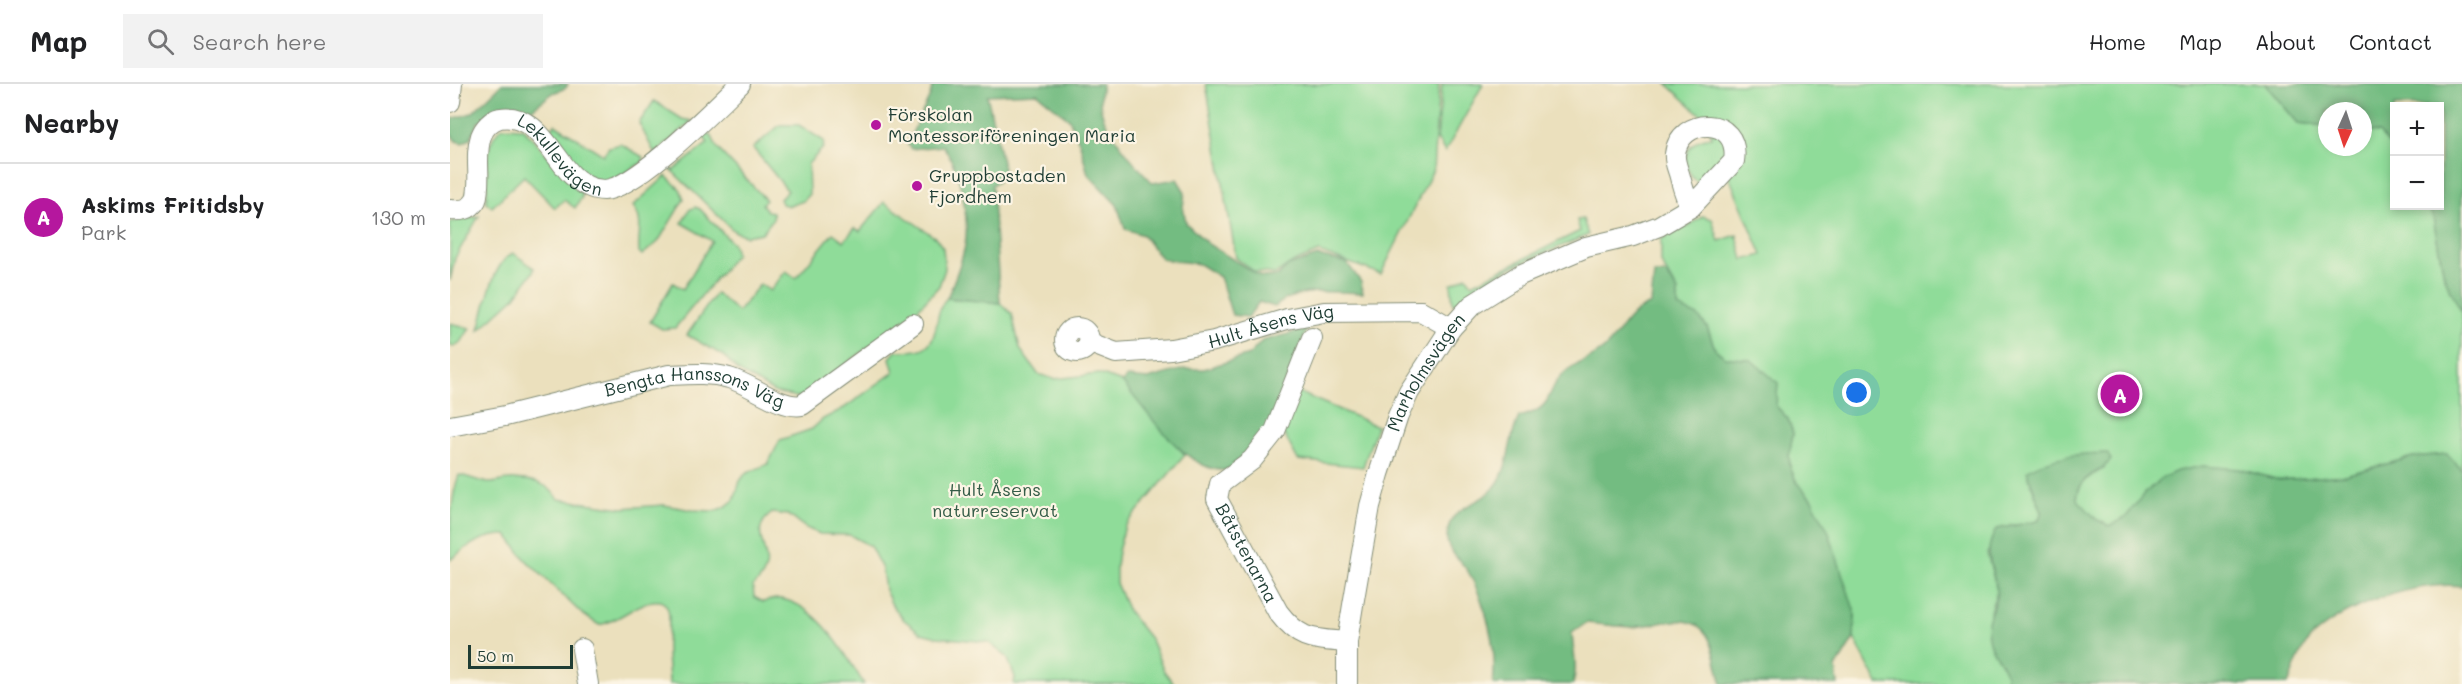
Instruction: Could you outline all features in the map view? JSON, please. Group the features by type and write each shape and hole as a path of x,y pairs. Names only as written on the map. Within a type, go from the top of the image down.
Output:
{"street":[{"path":"450,102 452,84"},
{"name":"Lekullevägen","path":"450,210 466,209 476,200 478,148 484,129 496,119 513,118 522,121 538,133 571,174 583,184 595,189 610,189 627,183 655,161 740,84"},
{"name":"Marholmsvägen","path":"1347,684 1347,642 1370,506 1390,440 1409,392 1451,328 1472,304 1520,275 1586,247 1633,236 1691,207"},
{"name":"Hult Åsens Väg","path":"1088,342 1116,353 1171,349 1214,341 1287,319 1324,312 1421,311 1451,328"},
{"name":"Bengta Hanssons Väg","path":"450,426 505,416 669,375 687,374 729,378 790,406 802,405 913,324"},
{"name":"Båtstenarna","path":"1312,338 1275,431 1252,460 1220,483 1217,499 1278,612 1288,626 1305,638 1347,642"},
{"path":"582,649 588,684"}],"green space":[{"path":"502,84 568,84 566,88 553,93 532,109 504,111 478,122 470,139 462,143 456,141 450,133 452,119 472,113"},
{"path":"933,84 1102,84 1101,110 1110,130 1132,160 1153,183 1177,179 1185,192 1183,207 1186,223 1208,244 1261,277 1278,276 1288,266 1318,256 1347,263 1361,282 1363,293 1304,294 1293,296 1275,307 1259,302 1248,317 1232,315 1220,277 1199,264 1162,259 1143,235 1125,229 1117,205 1088,174 1080,144 1069,119 1037,93 987,95 1005,176 992,185 1000,303 947,298 960,265 965,242 965,213 960,183 943,146 911,149 907,144 930,96"},
{"path":"1206,84 1439,84 1433,170 1381,274 1319,252 1294,262 1276,274 1255,272 1236,258"},
{"path":"1442,84 1483,84 1445,152 1437,139"},
{"path":"1667,84 2265,84 2298,123 2318,125 2318,156 2372,156 2372,132 2379,133 2390,145 2390,210 2430,210 2444,276 2462,313 2462,470 2447,454 2413,457 2345,475 2279,480 2239,469 2152,486 2126,517 2110,526 2097,520 2077,500 2082,484 2105,468 2031,484 2042,512 2038,521 2032,524 2011,525 1987,553 1997,591 1990,611 1990,643 2007,674 2006,684 1878,684 1854,638 1855,613 1812,500 1796,481 1790,467 1789,456 1793,433 1788,419 1776,406 1751,360 1725,357 1715,349 1707,327 1678,307 1678,292 1661,263 1661,239 1703,216 1712,219 1719,241 1737,235 1743,260 1762,255 1722,160 1700,184 1688,170 1686,155 1689,148 1702,139 1712,137 1703,117"},
{"path":"2265,84 2462,84 2462,313 2444,276 2430,210 2444,210 2444,102 2390,102 2390,145 2379,133 2372,132 2372,102 2318,102 2318,125 2298,123"},
{"path":"654,101 682,119 692,121 655,154 639,123"},
{"path":"555,124 603,155 609,147 621,144 643,157 643,162 607,184 584,177 548,133"},
{"path":"780,125 799,125 824,141 823,148 808,164 809,194 803,201 789,206 782,204 780,199 788,191 753,148"},
{"path":"503,127 523,128 581,192 582,197 575,208 564,200 555,208 524,176 492,207 486,202 487,162 491,142"},
{"path":"705,131 712,137 718,149 766,200 762,204 767,211 773,212 773,219 762,233 746,236 734,231 670,169 674,170 708,143 701,134"},
{"path":"666,176 680,189 684,199 658,242 642,255 639,252 639,217 633,206"},
{"path":"884,202 936,238 943,248 945,269 939,286 915,312 801,398 774,392 738,371 724,356 687,335 716,293 738,312 760,284 770,291 786,271 796,278 833,233 844,241 855,228 860,231"},
{"path":"695,207 700,209 733,244 736,254 675,328 662,329 650,322 673,283 683,289 712,241 682,223 689,210"},
{"path":"479,216 455,258 450,281 450,222"},
{"path":"1583,219 1588,235 1502,272 1453,304 1451,284 1466,276 1472,284 1580,231 1577,220"},
{"path":"513,253 534,268 533,272 516,296 479,330 495,276 506,258"},
{"path":"1654,274 1667,274 1678,292 1678,307 1698,316 1707,327 1715,349 1725,357 1751,360 1778,383 1776,406 1788,419 1793,433 1789,456 1790,467 1796,481 1812,500 1828,530 1855,613 1854,638 1836,668 1838,684 1722,684 1707,635 1700,627 1692,623 1672,621 1633,627 1586,623 1572,633 1575,665 1573,684 1493,684 1494,656 1489,627 1475,585 1448,543 1447,538 1452,519 1464,508 1486,496 1498,482 1503,474 1519,417 1541,408 1555,384 1567,370 1601,351 1629,318 1651,304"},
{"name":"Hult Åsens naturreservat","path":"947,298 1000,303 1012,314 1020,349 1038,374 1054,379 1099,374 1122,382 1185,455 1125,526 1116,567 1116,583 1128,611 1151,640 1164,671 1174,684 1014,684 1015,677 1007,657 988,642 937,637 921,633 903,619 892,605 885,590 882,569 870,546 850,535 820,534 806,528 788,515 772,513 763,522 760,530 766,566 763,576 753,586 754,597 763,602 781,599 795,603 808,611 840,646 864,684 669,684 667,647 669,614 664,603 649,602 599,625 582,614 525,559 507,535 483,539 450,560 452,505 459,475 490,483 507,480 537,482 554,493 558,499 622,508 664,505 714,511 725,507 734,500 740,481 745,474 768,464 780,440 812,429 823,419 844,408 894,372 890,358 896,351 918,350 928,345 932,340 942,304"},
{"path":"450,323 470,328 462,341 453,347 450,345"},
{"path":"1307,329 1266,436 1228,470 1213,469 1183,452 1122,382 1127,377 1148,379 1184,369 1204,369 1249,355 1262,341"},
{"path":"1298,392 1377,426 1363,467 1298,460 1281,429"},
{"path":"2107,453 2111,460 2085,480 2078,491 2077,499 2097,520 2110,526 2126,517 2142,496 2162,478 2177,471 2203,466 2239,469 2279,480 2345,475 2413,457 2447,454 2462,470 2462,586 2423,587 2401,592 2358,607 2338,617 2321,629 2305,645 2288,684 2006,684 2003,667 1989,642 1987,627 1997,592 1989,553 1990,543 1996,529 2038,521 2042,512 2027,471 2055,459"}],"place":[{"name":"Förskolan Montessoriföreningen Maria","path":"876,125"},
{"name":"Gruppbostaden Fjordhem","path":"917,186"},
{"name":"Askims Fritidsby","path":"2120,394"}]}
